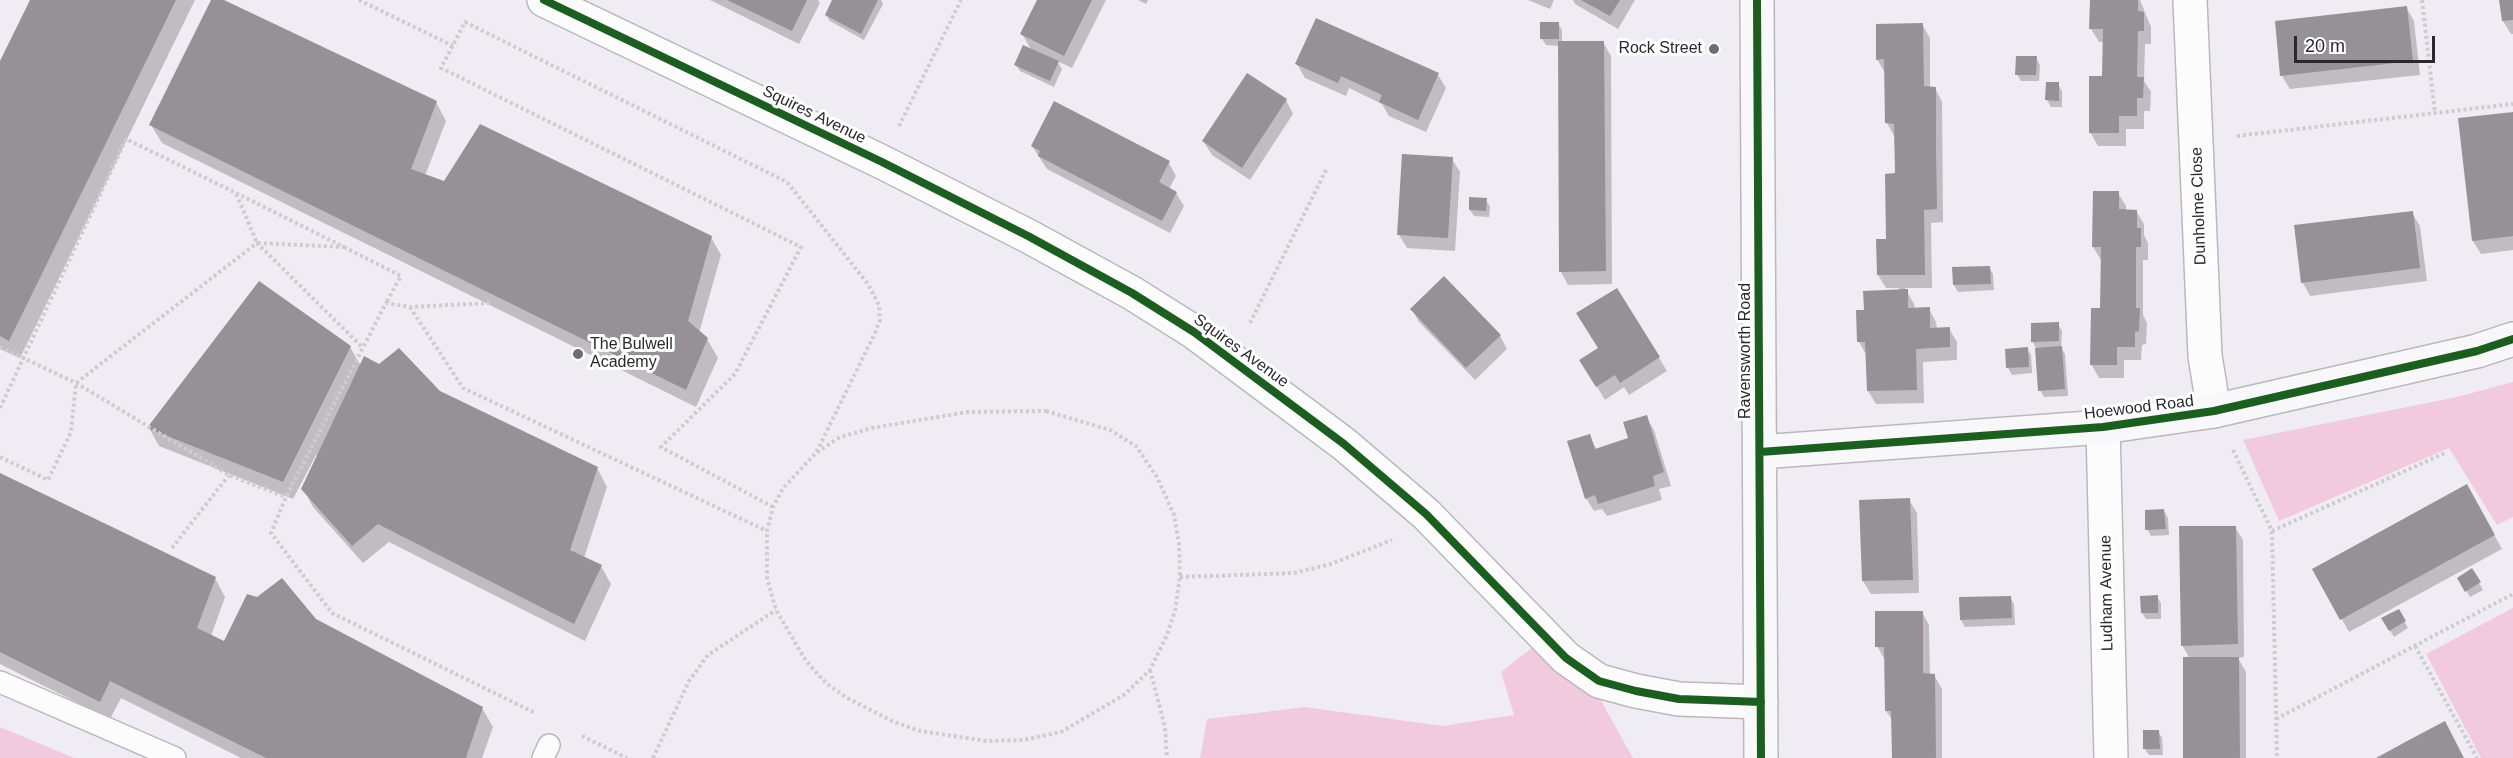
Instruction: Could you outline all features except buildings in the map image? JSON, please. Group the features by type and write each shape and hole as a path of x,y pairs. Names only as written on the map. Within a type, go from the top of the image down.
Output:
{"street":[{"name":"Squires Avenue","path":"544,0 882,162 1132,293 1194,332 1344,444 1426,514 1566,658 1599,681 1679,699 1761,702"},
{"name":"Ravensworth Road","path":"1757,0 1761,702"},
{"name":"Dunholme Close","path":"2190,0 2205,356 2214,411"},
{"name":"Hoewood Road","path":"1760,452 2103,427 2214,411 2431,362 2513,339"},
{"name":"Ludham Avenue","path":"2103,427 2111,758"},
{"path":"1761,702 1761,758"}],"lane":[{"path":"0,682 175,758"}],"path":[{"path":"359,0 453,46"},
{"path":"898,128 961,0"},
{"path":"2422,0 2435,112"},
{"path":"773,507 661,447 735,374 801,247 441,68 465,22 787,182 868,284 879,305 880,320 875,333 816,453"},
{"path":"2196,141 2513,104"},
{"path":"0,408 126,139 401,276 362,347 286,497 271,533 332,613 543,716"},
{"path":"1232,361 1327,168"},
{"path":"236,193 257,243 362,347"},
{"path":"0,458 48,480 71,432 76,383 257,243 344,247"},
{"path":"386,303 410,307 490,303"},
{"path":"410,307 463,388 767,531"},
{"path":"0,347 76,383 229,475 286,497"},
{"path":"1046,411 1110,430 1136,446 1158,477 1174,516 1179,543 1180,578 1175,611 1167,635 1150,670 1124,695 1061,732 1023,740 987,741 949,737 920,730 892,720 847,698 826,683 806,661 788,634 776,610 768,578 767,531 773,507 783,488 816,453 840,437 872,428 967,412 1046,411"},
{"path":"2214,411 2272,531 2277,758"},
{"path":"2272,531 2447,452"},
{"path":"172,548 229,475"},
{"path":"1180,578 1264,576 1294,573 1331,564 1395,538 1426,514"},
{"path":"2276,719 2513,594"},
{"path":"653,758 689,681 708,655 776,610"},
{"path":"2415,646 2477,758"},
{"path":"1150,670 1165,728 1167,758"},
{"path":"574,732 627,758"}],"shaded area":[{"path":"2513,382 2513,517 2497,525 2449,448 2279,521 2243,440 2457,397"},
{"path":"2513,608 2513,758 2481,758 2426,654"},
{"path":"1537,644 1595,690 1633,758 1200,758 1207,719 1305,707 1443,726 1514,715 1501,672"},
{"path":"0,727 74,758 0,758"}],"cycle path":[{"path":"544,0 882,162 1028,236 1132,293 1194,332 1344,444 1426,514 1566,658 1599,681 1679,699 1761,702"},
{"path":"1757,0 1761,758"},
{"path":"1760,452 2103,427 2214,411 2477,351 2513,339"}],"place":[{"name":"Rock Street","path":"1714,49"},
{"name":"The Bulwell Academy","path":"578,354"}]}
